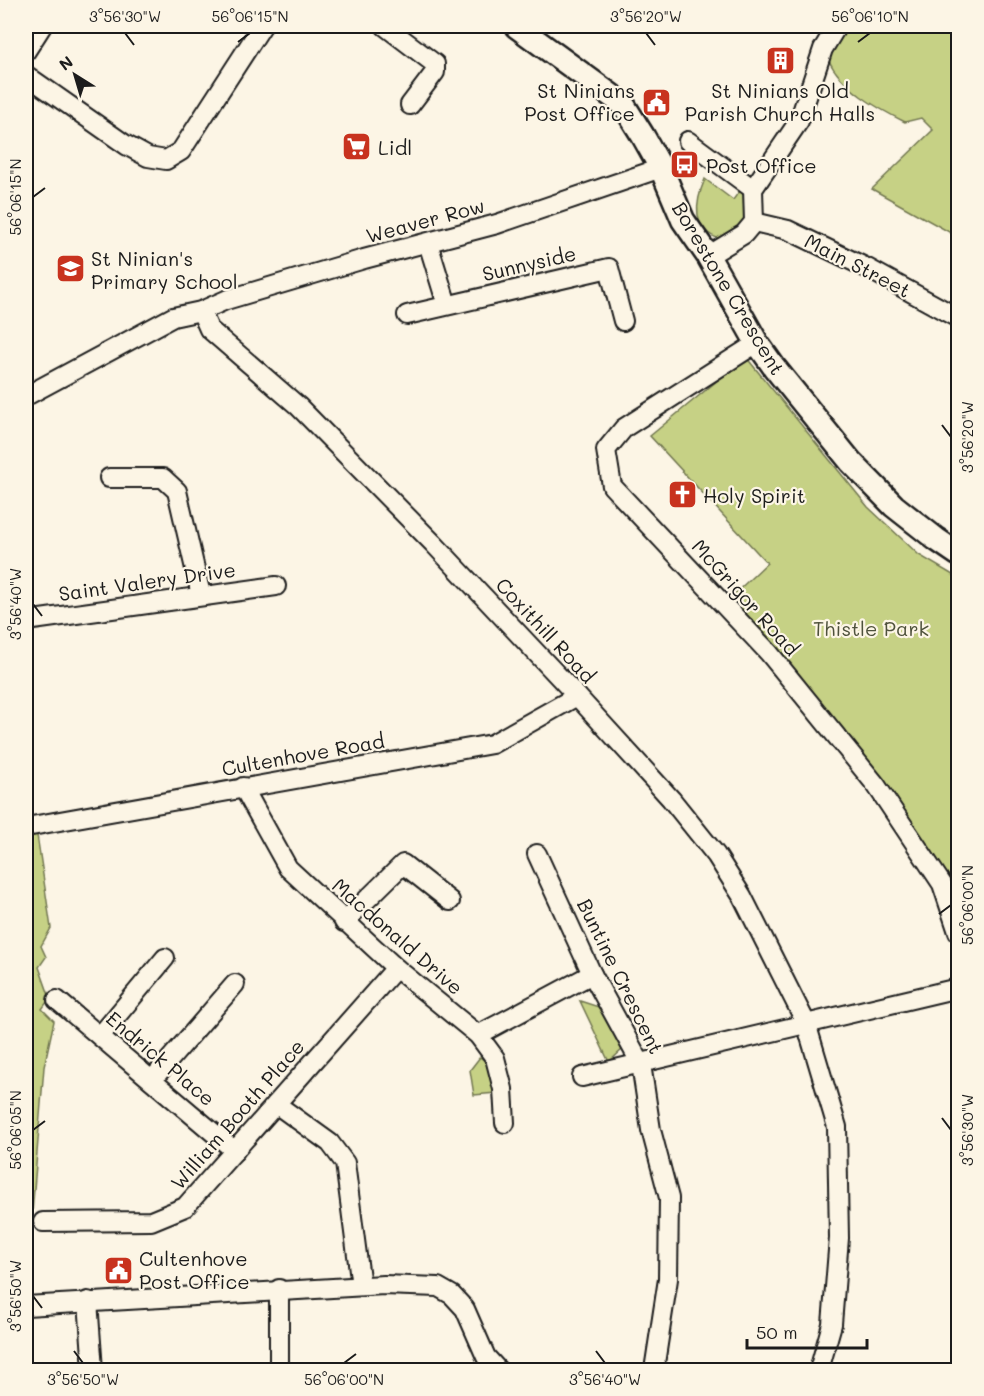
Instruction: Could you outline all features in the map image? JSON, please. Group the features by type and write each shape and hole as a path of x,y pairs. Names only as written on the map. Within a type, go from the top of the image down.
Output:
{"main road":[{"path":"516,26 623,104 661,168"},
{"name":"Borestone Crescent","path":"661,168 683,220 708,256 757,343 774,367 851,462 894,506 958,554"}],"street":[{"path":"26,51 42,26"},
{"path":"26,75 126,145 148,157 166,160 181,151 262,26"},
{"path":"385,26 435,64 435,72 410,105"},
{"path":"708,256 744,234 754,222 753,189 799,121 823,49 837,26"},
{"path":"688,141 753,189"},
{"name":"Weaver Row","path":"26,396 173,317 201,311 236,296 537,212 661,168"},
{"name":"Main Street","path":"754,222 788,230 867,268 958,318"},
{"path":"428,243 447,305"},
{"name":"Sunnyside","path":"407,315 609,268 624,321"},
{"name":"Coxithill Road","path":"201,311 209,329 297,406 441,552 578,696 671,799 716,855 742,896 806,1023 837,1127 839,1238 832,1324 819,1371"},
{"name":"McGrigor Road","path":"757,343 624,428 606,450 612,486 769,653 876,786 942,884 958,932"},
{"path":"110,478 163,478 177,491 201,595"},
{"name":"Saint Valery Drive","path":"26,621 276,586"},
{"name":"Cultenhove Road","path":"26,827 492,744 578,696"},
{"name":"Macdonald Drive","path":"243,788 288,868 396,968 478,1035 495,1058 502,1089 505,1123"},
{"name":"Buntine Crescent","path":"537,854 592,974 641,1064 651,1130 669,1198 668,1279 654,1371"},
{"path":"345,922 403,864 450,901"},
{"path":"100,1036 165,958"},
{"name":"William Booth Place","path":"43,1222 151,1221 185,1207 396,968"},
{"path":"478,1035 592,974"},
{"path":"152,1080 236,984"},
{"path":"582,1077 958,988"},
{"name":"Endrick Place","path":"57,1000 235,1151"},
{"path":"276,1104 330,1143 345,1163 361,1286"},
{"path":"26,1306 279,1289 384,1285 438,1287 452,1295 465,1309 482,1364 498,1371"},
{"path":"279,1289 279,1371"},
{"path":"88,1302 93,1371"}],"green space":[{"path":"845,26 958,26 958,237 872,189 933,130 921,118 905,122 883,110 842,80 828,59"},
{"path":"705,179 733,200 742,191 745,198 745,225 720,239 704,229 698,214 699,197"},
{"name":"Thistle Park","path":"746,357 868,507 919,555 958,578 958,897 881,776 731,597 767,563 650,436"},
{"path":"37,835 51,928 41,946 46,957 39,967 50,998 42,1009 54,1021 44,1067 26,1287 26,837"},
{"path":"580,1001 605,1009 625,1047 609,1062"},
{"path":"480,1057 490,1069 496,1093 474,1095 470,1070"}],"place":[{"name":"St Ninians Old Parish Church Halls","path":"780,60"},
{"name":"St Ninians Post Office","path":"656,102"},
{"name":"Lidl","path":"357,147"},
{"name":"Post Office","path":"685,165"},
{"name":"St Ninian's Primary School","path":"70,269"},
{"name":"Holy Spirit","path":"682,495"},
{"name":"Cultenhove Post Office","path":"118,1270"}]}
